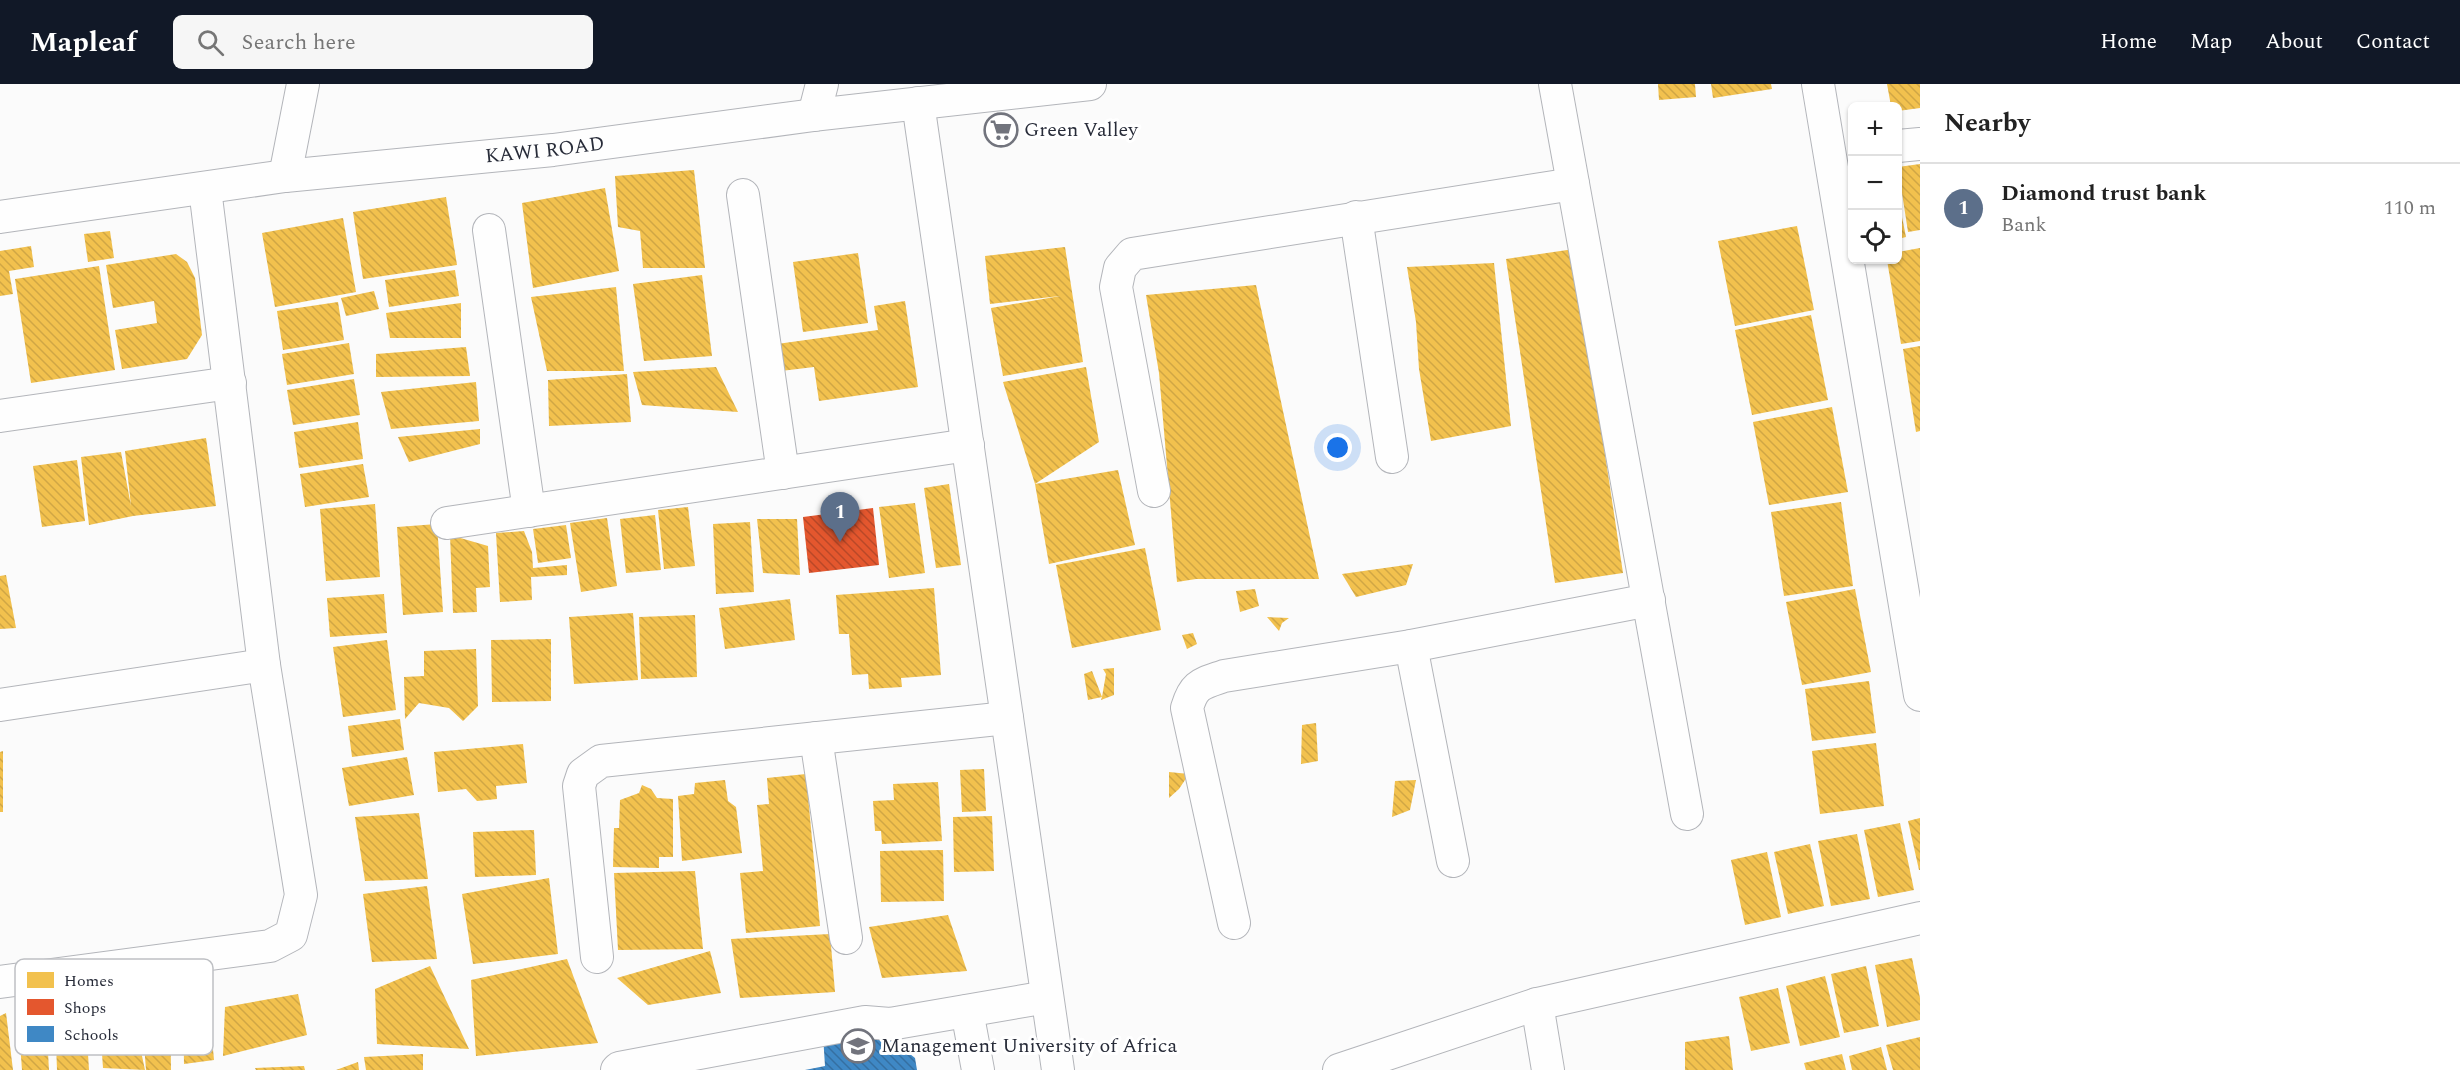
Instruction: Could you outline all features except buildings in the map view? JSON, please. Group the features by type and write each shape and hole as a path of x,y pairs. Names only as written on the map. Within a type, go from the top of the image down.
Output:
{"street":[{"path":"285,176 303,84"},
{"path":"814,115 822,84"},
{"path":"1555,84 1687,814"},
{"path":"1818,84 1841,156 1920,695"},
{"name":"KAWI ROAD","path":"0,217 285,176 553,150 814,115 1081,85"},
{"path":"918,103 1058,1070"},
{"path":"1902,146 1920,144"},
{"path":"1155,491 1116,287 1120,268 1132,254 1573,184"},
{"path":"170,959 270,946 291,934 301,895 264,665 205,189"},
{"path":"743,195 783,473"},
{"path":"1356,218 1392,457"},
{"path":"489,230 528,511"},
{"path":"0,416 230,383"},
{"path":"447,523 968,445"},
{"path":"1234,923 1187,708 1191,693 1197,687 1224,676 1411,646 1648,600"},
{"path":"1411,646 1453,861"},
{"path":"0,705 264,665"},
{"path":"597,957 579,786 583,774 601,762 1007,718"},
{"path":"816,738 846,938"},
{"path":"1339,1070 1537,1004 1920,918"},
{"path":"0,981 15,979"},
{"path":"617,1070 865,1022 890,1024 1047,997"},
{"path":"1537,1004 1548,1070"},
{"path":"967,1011 978,1070"}],"place":[{"name":"Green Valley","path":"1001,130"},
{"name":"Diamond trust bank","path":"840,542"},
{"name":"Management University of Africa","path":"858,1046"}]}
